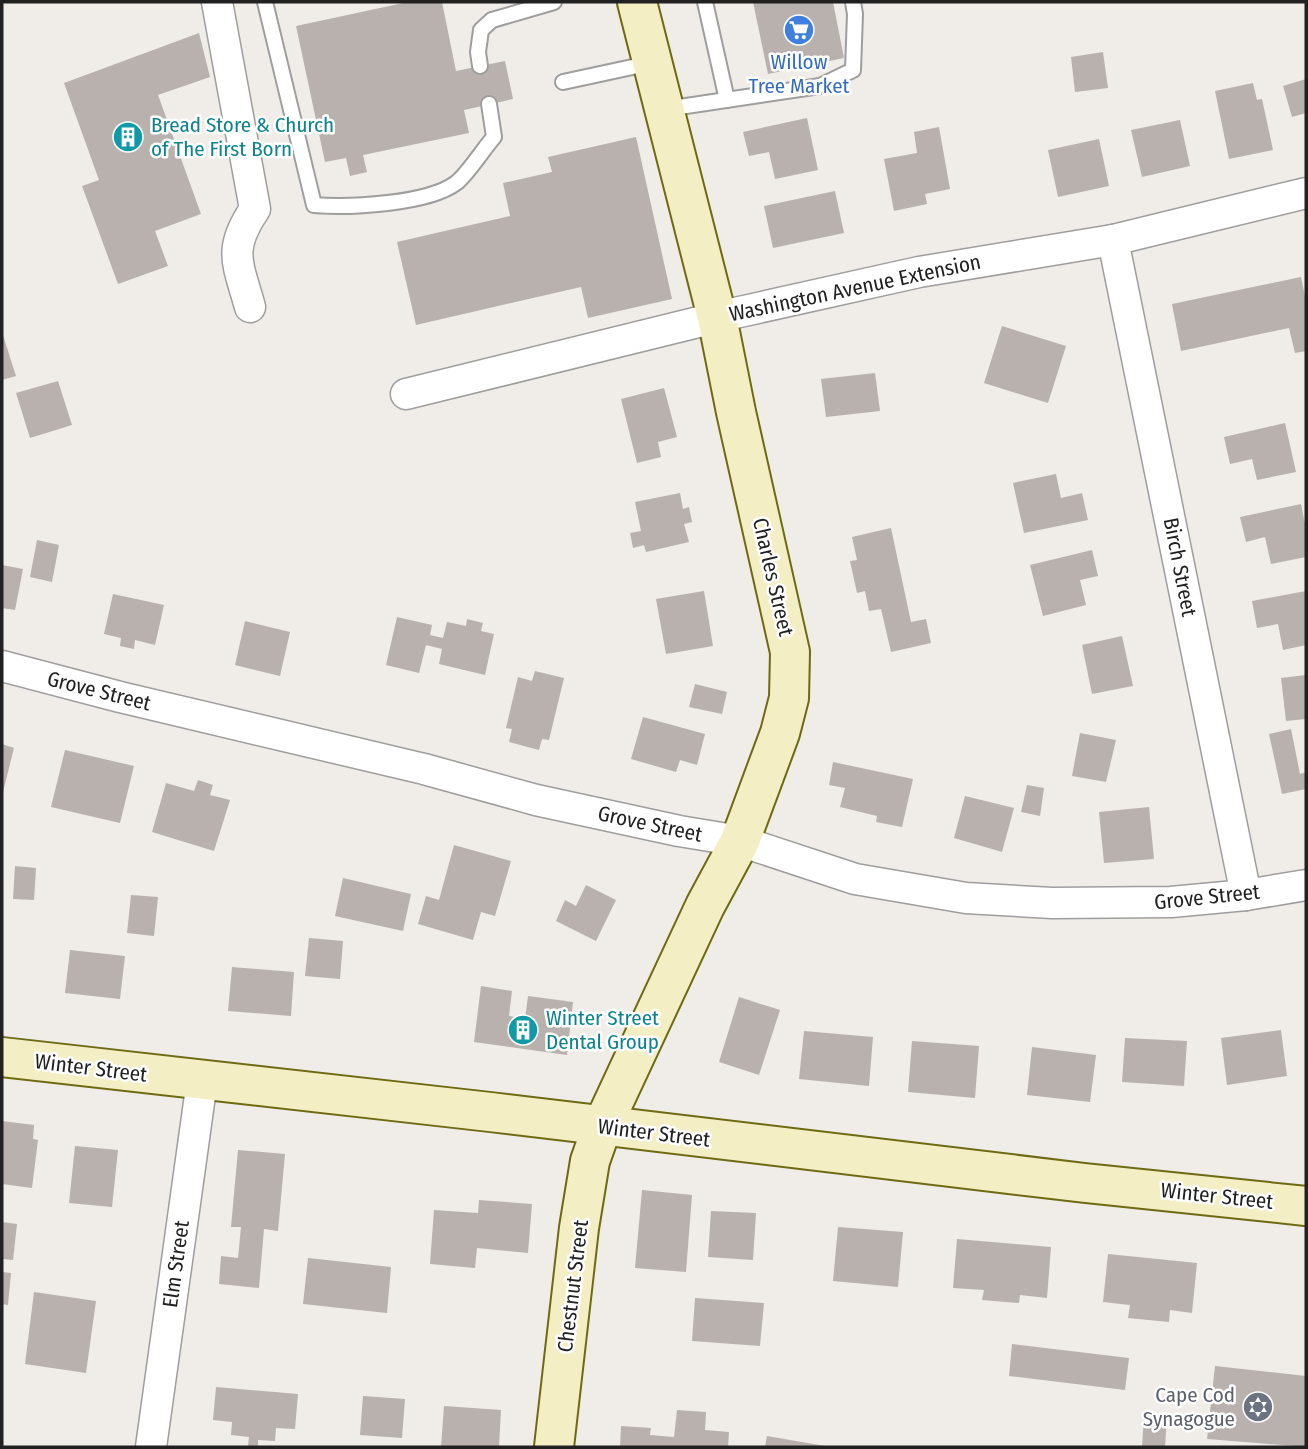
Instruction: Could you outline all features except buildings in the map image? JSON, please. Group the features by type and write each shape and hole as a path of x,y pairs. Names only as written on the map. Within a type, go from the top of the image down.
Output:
{"street":[{"path":"217,2 255,209 246,222 235,253 250,307"},
{"name":"Charles Street","path":"602,1127 705,906 740,841 780,733 791,677 790,652 717,317 637,2"},
{"name":"Washington Avenue Extension","path":"406,394 717,317 919,272 1112,240 1306,193"},
{"name":"Birch Street","path":"1112,240 1246,895"},
{"name":"Grove Street","path":"2,666 120,697 424,769 536,800 679,831 740,841 855,879 966,898 1119,904 1246,895 1306,885"},
{"name":"Winter Street","path":"2,1057 1085,1183 1306,1206"},
{"name":"Elm Street","path":"151,1447 202,1081"},
{"name":"Chestnut Street","path":"554,1447 579,1228 590,1161 602,1127"}],"lane":[{"path":"265,2 314,205 342,207 422,197 456,183 494,137 489,104"},
{"path":"480,66 478,52 481,30 492,20 548,2"},
{"path":"705,2 727,100"},
{"path":"665,109 820,86 853,70 853,2"},
{"path":"563,82 653,62"}],"place":[{"name":"Willow Tree Market","path":"799,30"},
{"name":"Bread Store & Church of The First Born","path":"128,137"},
{"name":"Winter Street Dental Group","path":"523,1030"},
{"name":"Cape Cod Synagogue","path":"1258,1407"}]}
